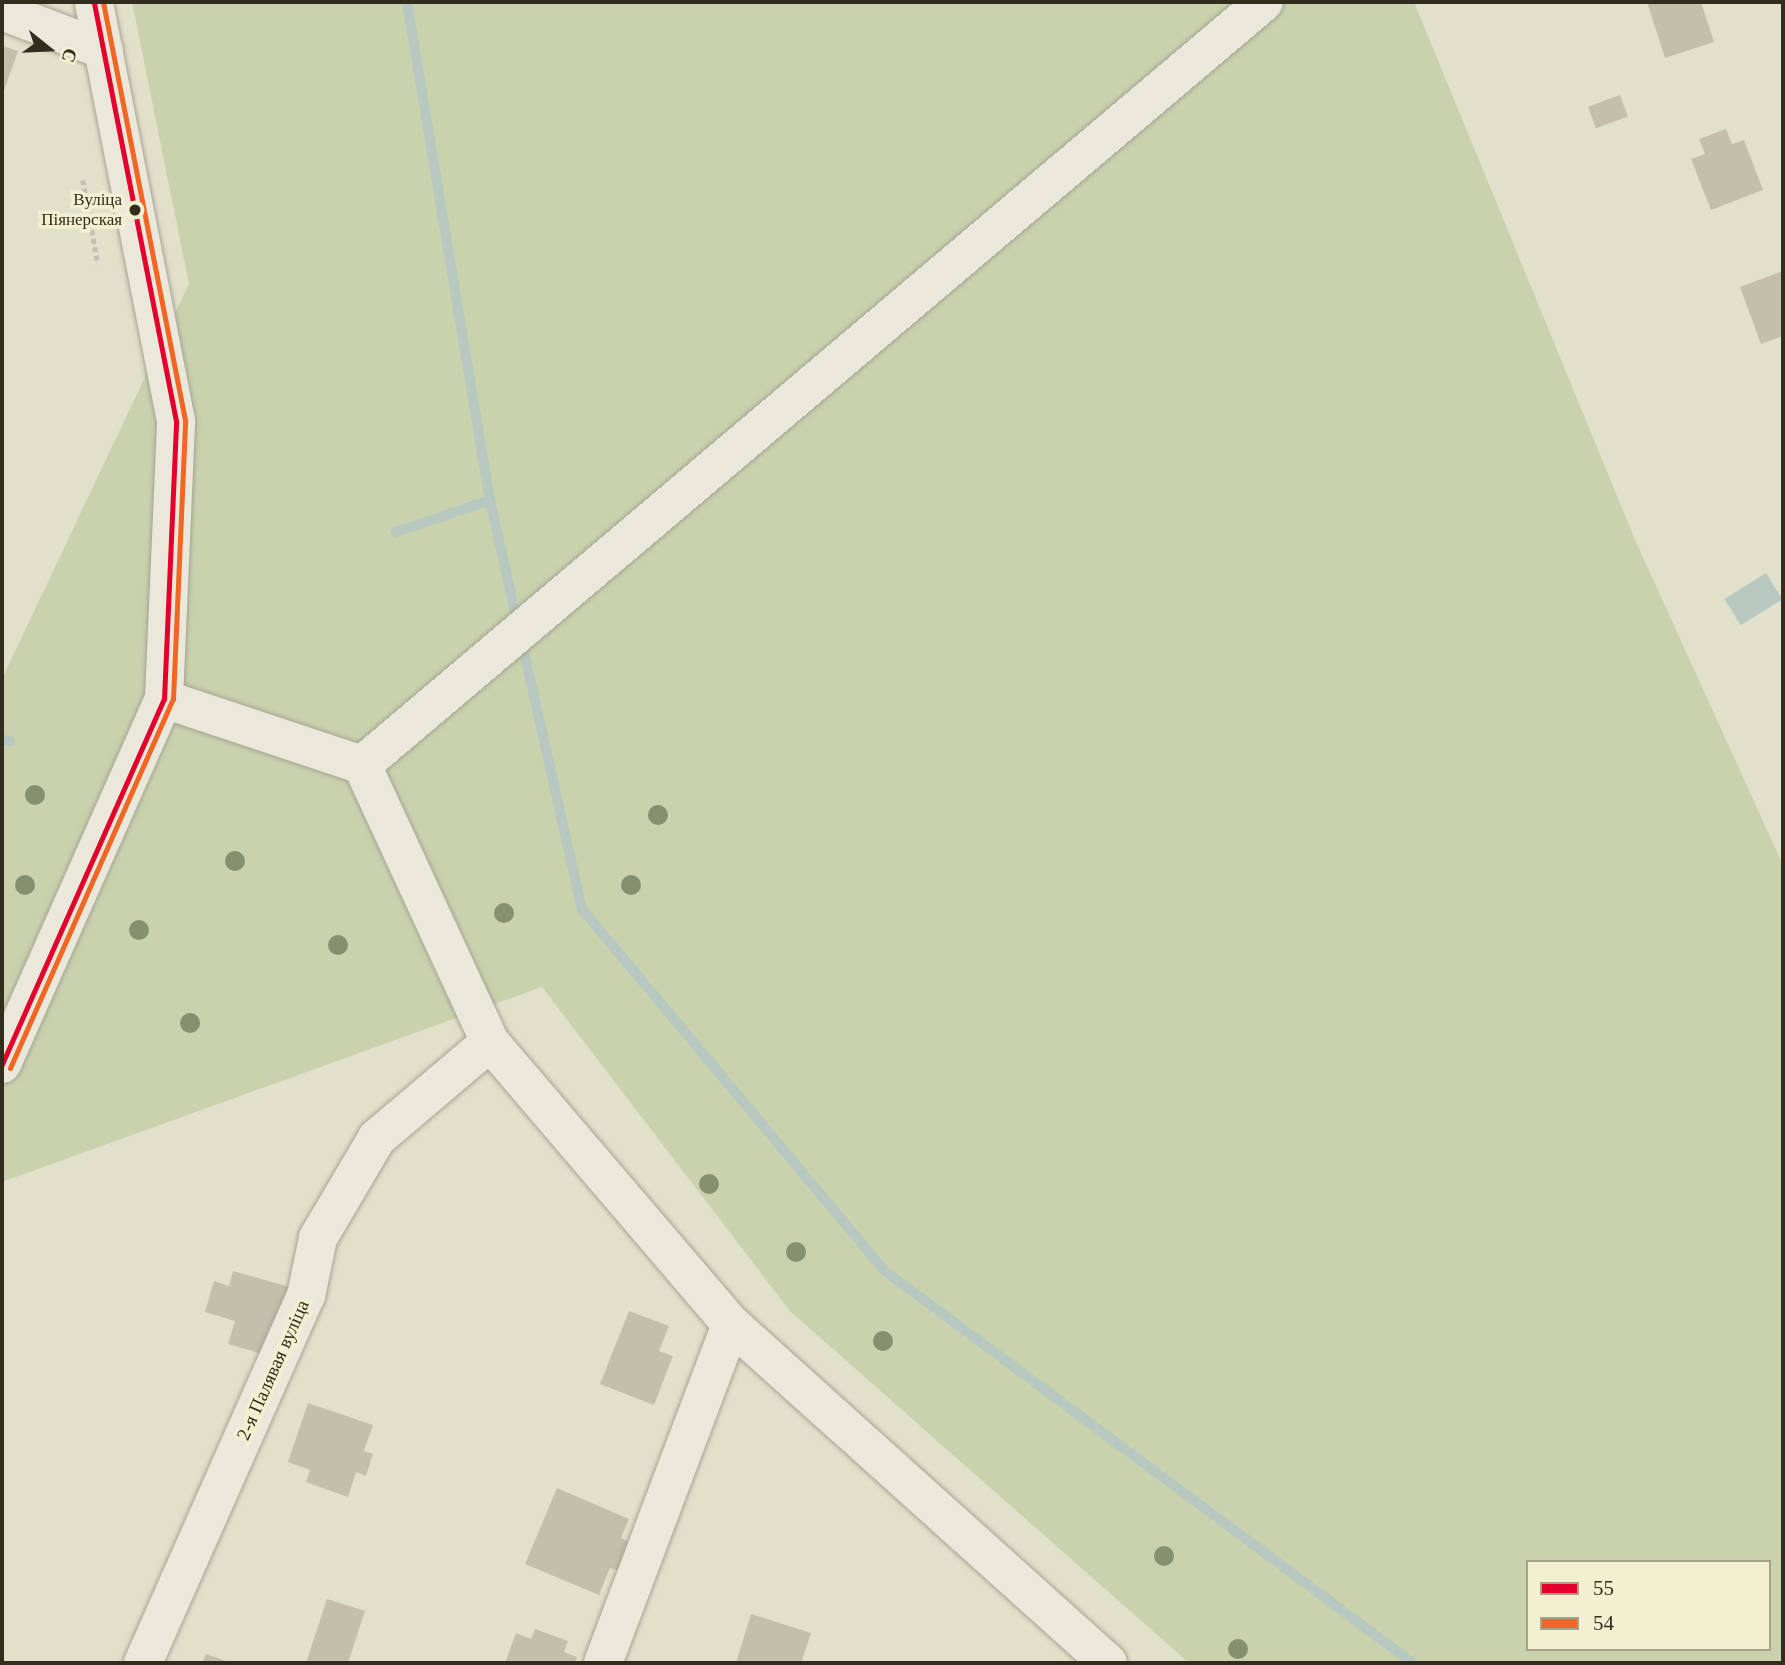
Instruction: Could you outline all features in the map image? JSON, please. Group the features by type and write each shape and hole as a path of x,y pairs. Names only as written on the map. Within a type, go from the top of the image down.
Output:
{"street":[{"path":"2,1064 164,699 176,421 94,2"},
{"path":"362,765 1264,2"},
{"path":"2,11 104,50"},
{"path":"164,699 362,765 490,1042 731,1324 1108,1663"},
{"name":"2-я Палявая вуліца","path":"143,1663 306,1296 318,1238 377,1138 490,1042"},
{"path":"603,1663 731,1324"}],"path":[{"path":"83,180 98,264"}],"green space":[{"path":"132,2 1414,2 1636,542 1783,865 1783,1663 1189,1663 790,1311 542,987 2,1182 2,679 189,284"}],"shaded area":[{"path":"1766,573 1782,599 1741,625 1724,599"}],"building":[{"path":"1647,2 1701,2 1714,42 1665,58"},
{"path":"2,46 18,51 2,96"},
{"path":"1620,95 1628,117 1596,128 1588,107"},
{"path":"1726,129 1732,144 1744,140 1763,190 1711,210 1691,159 1705,154 1699,139"},
{"path":"1783,271 1783,336 1761,344 1740,287"},
{"path":"233,1271 290,1287 270,1356 228,1344 235,1321 205,1312 214,1281 229,1286"},
{"path":"629,1311 669,1326 659,1351 673,1356 654,1405 600,1384"},
{"path":"308,1403 373,1425 364,1451 373,1454 366,1476 356,1472 348,1497 306,1482 310,1470 288,1462"},
{"path":"557,1488 629,1519 621,1538 634,1544 622,1572 610,1568 599,1595 525,1564"},
{"path":"327,1599 365,1611 348,1663 306,1663"},
{"path":"751,1614 811,1633 801,1663 736,1663"},
{"path":"535,1629 568,1641 564,1652 577,1657 575,1663 505,1663 516,1633 531,1639"},
{"path":"206,1654 232,1663 202,1663"}],"waterway":[{"path":"407,2 490,500 517,621"},
{"path":"396,532 490,500"},
{"path":"522,643 582,909 885,1271 1413,1663"},
{"path":"2,740 10,741"}],"transit line":[{"name":"55","path":"2,1064 164,699 176,421 94,2"},
{"name":"54","path":"10,1068 173,699 185,420 103,2"}],"place":[{"name":"Вуліца Піянерская","path":"135,210"}]}
